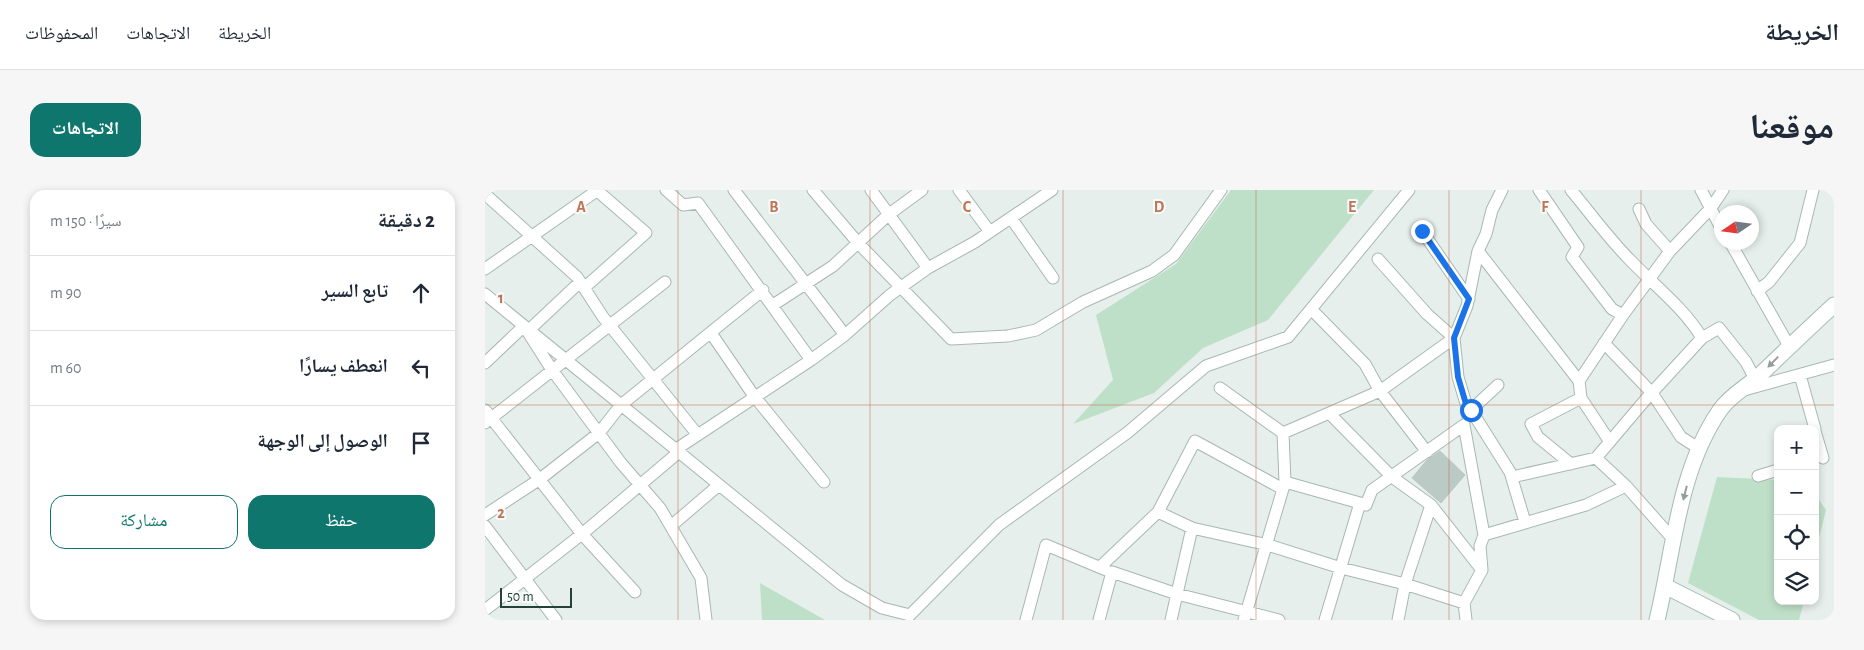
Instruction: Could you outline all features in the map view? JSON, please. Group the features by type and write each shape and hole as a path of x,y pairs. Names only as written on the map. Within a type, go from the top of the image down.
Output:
{"street":[{"path":"666,190 683,206 698,203 763,290 811,360"},
{"path":"734,190 845,335"},
{"path":"871,190 928,268"},
{"path":"773,305 807,284 859,244 888,215 922,190"},
{"path":"819,192 859,244 951,339 1008,336 1036,330 1083,302 1152,271 1174,254 1221,190"},
{"path":"485,294 842,586 882,608 916,616 999,525 1127,433 1205,366 1288,337 1409,190"},
{"path":"1466,620 1464,604 1482,570 1480,546 1483,535 1468,417 1458,377 1454,338 1469,299 1478,251 1486,234 1492,210 1502,190"},
{"path":"1539,190 1578,247 1571,257 1612,308 1623,315"},
{"path":"1571,190 1608,236 1696,328 1702,338"},
{"path":"1701,190 1714,214"},
{"path":"1579,381 1623,315 1651,280 1670,251 1711,208 1723,190"},
{"path":"1757,291 1769,282 1800,244 1813,190"},
{"path":"485,268 533,237 594,191 601,193 646,234 485,363"},
{"path":"966,192 990,232"},
{"path":"485,610 582,534 697,434 811,360 845,335 890,295 928,268 1011,218 1044,192"},
{"path":"485,194 582,285 609,325 697,434"},
{"path":"1639,208 1646,224 1670,251"},
{"path":"1011,218 1053,278"},
{"path":"1422,231 1469,299"},
{"path":"1734,250 1789,346"},
{"path":"1478,251 1579,381 1581,398 1609,442"},
{"path":"1378,259 1427,314 1454,338"},
{"path":"635,592 582,534 540,479 487,417 552,370 665,282"},
{"path":"485,515 540,479 599,433 621,405 763,290"},
{"path":"1657,620 1673,539 1698,448 1720,409 1736,392 1755,379 1834,305"},
{"path":"1311,309 1365,364 1380,391 1427,452"},
{"path":"527,328 552,370 638,485 660,508 701,578 706,620"},
{"path":"1512,478 1596,458 1702,338 1719,328 1746,362 1755,379"},
{"path":"711,333 755,396 824,482"},
{"path":"1283,433 1380,391 1454,338"},
{"path":"1604,343 1652,393 1681,437 1698,448"},
{"path":"1736,392 1834,365"},
{"path":"1799,375 1814,425"},
{"path":"1100,567 1158,512 1195,441 1284,486 1366,506 1372,490 1427,452 1468,417 1498,385"},
{"path":"1220,388 1283,433"},
{"path":"1571,464 1538,437 1531,424 1581,398"},
{"path":"1329,413 1392,477 1431,505 1482,570"},
{"path":"1468,417 1512,478 1525,522"},
{"path":"1245,616 1284,486 1283,433"},
{"path":"1819,442 1824,458"},
{"path":"1596,458 1626,486 1673,539"},
{"path":"1758,476 1774,471"},
{"path":"671,526 719,485"},
{"path":"1483,535 1587,505 1626,486"},
{"path":"1325,620 1359,503"},
{"path":"1398,620 1405,584 1431,505"},
{"path":"1158,512 1192,528 1267,545 1341,568 1405,584 1464,604"},
{"path":"485,526 556,620"},
{"path":"1171,620 1192,528"},
{"path":"1030,619 1046,545 1112,572 1245,616 1279,620"},
{"path":"1099,620 1112,572"},
{"path":"1665,586 1732,620"}],"green space":[{"path":"1231,190 1374,190 1268,320 1203,348 1154,393 1073,424 1113,380 1096,315 1176,264"},
{"path":"1717,477 1774,480 1774,605 1803,605 1799,620 1759,620 1688,583"},
{"path":"1819,500 1826,510 1819,538"},
{"path":"760,583 825,620 762,620"}],"building":[{"path":"1440,451 1465,475 1441,503 1412,478 1427,460"}],"route":[{"path":"1422,231 1469,299 1454,338 1458,377 1469,414 1471,410"}]}
